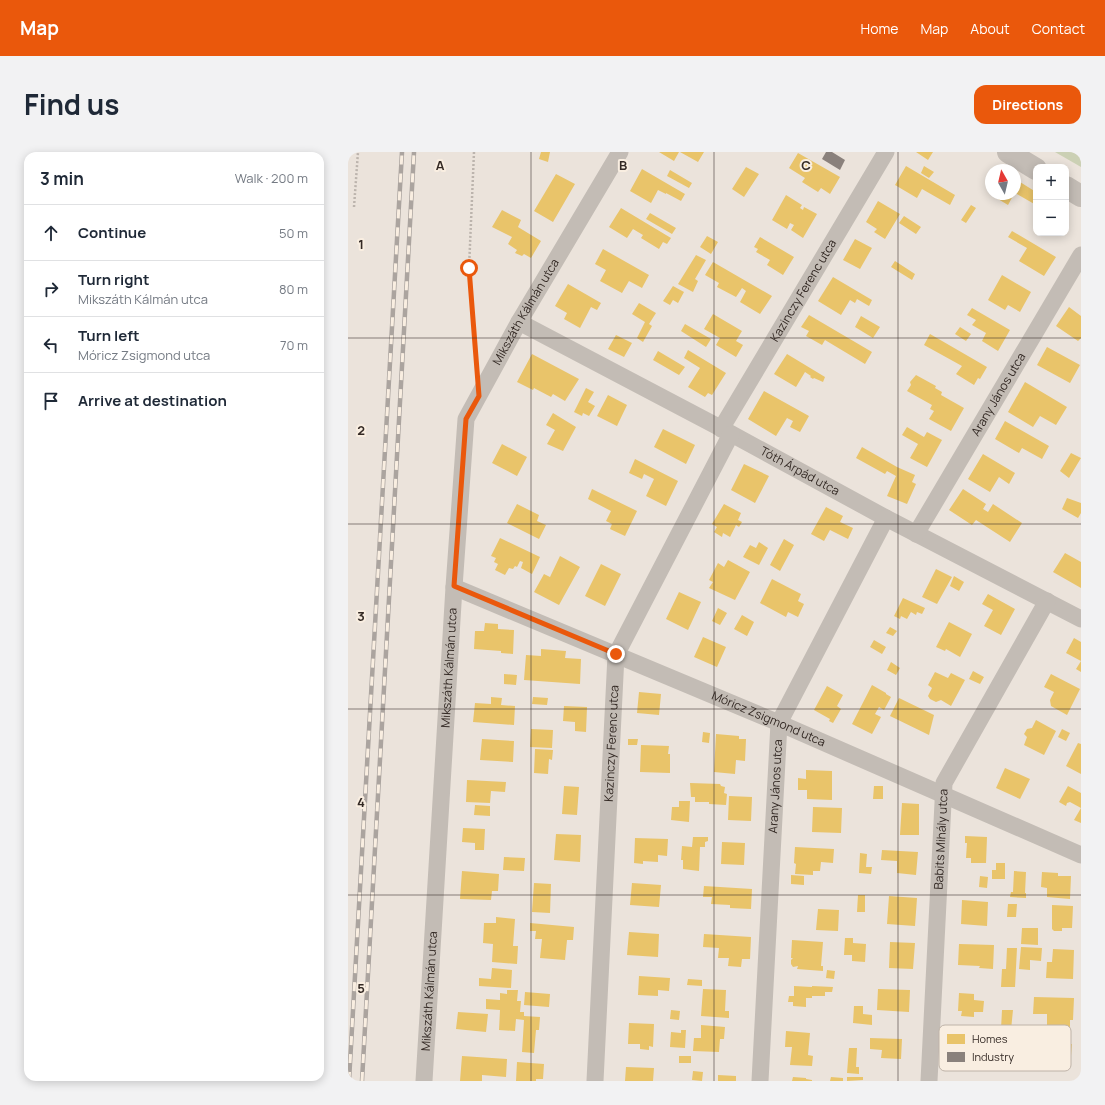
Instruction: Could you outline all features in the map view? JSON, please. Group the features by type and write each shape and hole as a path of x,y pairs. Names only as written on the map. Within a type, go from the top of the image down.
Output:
{"street":[{"name":"Kazinczy Ferenc utca","path":"595,1081 616,654 726,431 886,152"},
{"path":"1008,152 1033,167"},
{"name":"Mikszáth Kálmán utca","path":"424,1081 454,586 466,419 519,322 616,153"},
{"path":"1069,189 1081,196"},
{"name":"Arany János utca","path":"916,534 1081,255"},
{"name":"Tóth Árpád utca","path":"519,322 726,431 916,534 1081,619"},
{"name":"Arany János utca","path":"760,1081 779,723 886,518"},
{"name":"Móricz Zsigmond utca","path":"454,586 779,723 1081,856"},
{"name":"Babits Mihály utca","path":"929,1081 945,796 944,783 1047,601"}],"path":[{"path":"354,207 358,152"},
{"path":"474,152 469,268 479,396"}],"green space":[{"path":"1055,152 1081,152 1081,167"}],"building: Homes":[{"path":"541,152 550,152 548,162 539,159"},
{"path":"659,152 679,152 674,161"},
{"path":"680,152 704,152 698,162"},
{"path":"916,152 933,152 928,160"},
{"path":"798,153 840,177 830,194 821,188 818,192 802,182 805,178 789,168"},
{"path":"906,166 955,195 950,205 922,189 917,198 895,185"},
{"path":"924,166 934,172 929,178 921,173"},
{"path":"746,167 759,174 744,197 732,189"},
{"path":"642,169 685,194 681,201 658,190 651,203 630,191"},
{"path":"670,170 692,183 689,188 667,176"},
{"path":"556,174 575,184 553,222 534,211"},
{"path":"1021,183 1033,190 1033,203 1021,196"},
{"path":"786,195 802,205 800,208 803,210 804,207 817,214 803,238 791,230 794,225 790,223 787,229 772,220"},
{"path":"1000,200 1011,200 1008,205"},
{"path":"878,201 900,214 885,239 874,232 877,229 866,222"},
{"path":"971,205 976,208 966,223 961,220"},
{"path":"621,208 671,238 667,244 663,242 659,249 641,238 643,235 633,229 627,238 609,227"},
{"path":"502,210 521,220 518,227 541,241 531,258 524,254 522,256 515,253 517,250 508,244 512,237 492,227"},
{"path":"650,213 676,228 672,234 646,219"},
{"path":"904,216 921,227 916,234 899,223"},
{"path":"1012,231 1056,257 1044,276 1019,261 1027,248 1008,237"},
{"path":"707,236 718,242 711,254 700,247"},
{"path":"760,237 794,257 783,275 767,265 770,260 756,252 758,249 754,247"},
{"path":"855,239 872,248 860,269 843,260"},
{"path":"603,249 649,275 642,288 629,281 622,293 600,281 606,270 595,264"},
{"path":"696,255 706,260 695,279 698,281 693,292 678,284"},
{"path":"895,261 915,274 912,280 891,267"},
{"path":"713,262 772,296 760,314 740,302 746,291 742,288 736,297 717,287 719,283 705,275"},
{"path":"1002,275 1031,292 1020,312 1008,305 1005,310 988,300"},
{"path":"833,277 872,300 869,306 857,299 855,303 850,300 841,315 818,301"},
{"path":"568,284 601,303 597,310 591,307 580,328 564,319 567,313 555,306"},
{"path":"673,286 684,292 678,303 673,300 670,305 663,301"},
{"path":"639,303 656,313 649,324 652,326 643,342 637,338 645,322 632,314"},
{"path":"1069,307 1081,316 1081,338 1078,341 1056,326"},
{"path":"972,308 1010,330 998,351 982,341 986,333 972,325 976,320 967,315"},
{"path":"713,314 742,331 736,341 743,345 736,357 716,345 720,338 704,329"},
{"path":"809,315 872,352 865,364 825,340 822,345 806,336 809,331 801,327"},
{"path":"861,316 880,327 873,338 855,327"},
{"path":"685,324 711,339 706,347 681,331"},
{"path":"960,327 971,334 966,341 955,334"},
{"path":"930,334 987,367 980,379 978,378 974,385 956,374 962,366 924,345"},
{"path":"616,335 632,343 624,357 608,349"},
{"path":"1047,347 1080,365 1070,383 1037,365"},
{"path":"688,350 726,373 712,395 708,393 705,397 688,387 700,368 684,358"},
{"path":"658,351 685,367 679,375 653,360"},
{"path":"532,354 579,379 565,401 553,394 551,397 534,388 533,390 517,382"},
{"path":"787,354 825,377 823,382 814,378 813,379 805,372 796,387 774,374"},
{"path":"916,375 936,386 935,388 942,392 941,395 964,408 951,431 929,419 934,411 930,409 932,405 907,391 911,385 910,382"},
{"path":"1025,382 1067,407 1056,425 1040,416 1033,427 1008,412"},
{"path":"586,388 594,392 588,402 595,406 589,416 583,413 582,416 574,412"},
{"path":"764,391 809,416 800,432 790,427 793,421 787,418 776,436 748,419"},
{"path":"608,395 627,405 617,426 597,416"},
{"path":"553,413 576,427 563,451 547,444 555,430 546,425"},
{"path":"1005,421 1049,446 1042,459 1022,448 1019,453 995,439"},
{"path":"907,427 924,437 927,432 942,440 927,467 910,458 918,444 902,435"},
{"path":"663,429 695,445 686,464 654,447"},
{"path":"502,444 527,457 517,476 492,463"},
{"path":"862,447 897,467 915,475 912,482 916,484 907,504 887,496 896,476 887,471 885,474 856,458"},
{"path":"1071,453 1081,458 1069,478 1060,471"},
{"path":"983,454 1015,473 1009,484 999,477 990,492 968,479"},
{"path":"635,459 678,481 666,506 646,496 654,479 644,474 642,479 629,473"},
{"path":"744,464 769,476 755,503 731,490"},
{"path":"592,489 637,511 625,536 610,529 612,524 606,521 611,511 588,499"},
{"path":"963,489 986,504 983,509 988,512 993,504 1022,523 1010,542 976,520 972,525 949,510"},
{"path":"1067,498 1081,503 1081,513 1078,518 1062,509"},
{"path":"517,504 539,515 537,521 546,525 539,539 507,523"},
{"path":"724,504 741,513 738,520 742,522 739,527 736,525 730,537 723,533 722,537 714,532 717,527 712,524"},
{"path":"826,507 843,516 840,522 853,528 848,539 830,530 824,541 811,534"},
{"path":"500,538 540,557 532,574 521,568 523,562 520,561 517,567 515,566 513,569 509,568 505,575 495,570 498,564 494,562 496,558 491,556"},
{"path":"784,539 794,545 780,571 770,565"},
{"path":"759,542 768,548 759,565 743,557 750,545 756,548"},
{"path":"1065,553 1081,562 1081,588 1053,572"},
{"path":"560,556 580,567 559,605 534,592 544,574 550,577"},
{"path":"728,560 750,572 735,600 709,588 713,582 709,580 718,563 724,567"},
{"path":"601,564 621,574 605,606 585,596"},
{"path":"936,569 952,577 937,604 922,597"},
{"path":"954,576 964,582 959,591 950,586"},
{"path":"772,579 801,594 798,601 804,604 798,617 788,612 786,617 760,603"},
{"path":"679,592 701,602 688,630 666,619"},
{"path":"988,594 1015,609 1001,635 984,626 993,610 982,604"},
{"path":"903,598 925,608 922,614 917,612 916,615 911,612 907,619 901,616 900,619 894,616"},
{"path":"718,608 727,613 720,625 712,621"},
{"path":"742,615 754,622 747,636 734,629"},
{"path":"949,622 972,634 960,657 946,649 945,651 936,647"},
{"path":"485,623 498,624 498,629 514,630 513,654 501,653 501,651 474,649 475,631 484,631"},
{"path":"890,627 897,631 893,636 886,633"},
{"path":"703,637 726,647 717,667 694,657"},
{"path":"1074,638 1081,642 1081,661 1066,653"},
{"path":"874,640 886,647 882,654 870,647"},
{"path":"541,649 566,651 565,658 581,659 580,684 524,680 526,655 541,656"},
{"path":"1081,661 1081,672 1076,669"},
{"path":"891,662 900,668 896,675 887,670"},
{"path":"973,671 984,677 980,684 969,679"},
{"path":"935,672 948,678 951,673 965,680 951,706 941,700 936,702 928,696 932,688 928,685"},
{"path":"504,674 517,675 516,685 504,684"},
{"path":"1051,674 1080,689 1067,715 1051,706 1050,700 1054,692 1044,687"},
{"path":"872,685 891,697 884,710 879,707 875,714 881,717 872,734 852,724"},
{"path":"827,686 843,695 837,706 841,709 833,723 829,721 830,719 814,710"},
{"path":"639,692 661,694 659,715 637,713"},
{"path":"491,697 502,698 501,705 515,706 514,725 473,722 475,703 491,704"},
{"path":"533,697 548,698 547,705 532,704"},
{"path":"899,698 934,715 929,735 890,716"},
{"path":"564,706 587,707 586,732 575,731 575,722 563,721"},
{"path":"1036,720 1056,731 1044,755 1024,745 1027,737 1024,734 1027,729 1032,728"},
{"path":"531,729 553,730 552,748 530,747"},
{"path":"1062,729 1070,733 1066,741 1058,737"},
{"path":"703,732 710,733 709,743 702,742"},
{"path":"716,734 739,736 739,739 746,739 745,761 736,760 735,774 714,772"},
{"path":"482,739 514,741 513,762 480,760"},
{"path":"628,739 638,739 637,745 628,745"},
{"path":"1078,743 1081,744 1081,774 1066,766"},
{"path":"641,745 669,746 668,754 670,754 670,773 640,772"},
{"path":"535,749 553,750 552,760 549,759 548,774 534,773"},
{"path":"1005,768 1030,779 1020,799 996,788"},
{"path":"806,770 832,771 832,800 807,799 807,790 798,790 798,778 806,779"},
{"path":"467,780 506,782 505,792 491,791 490,803 466,802"},
{"path":"690,783 720,784 721,786 725,787 724,793 727,794 726,805 709,804 709,802 695,802 695,797 691,797"},
{"path":"564,786 579,787 577,815 562,814"},
{"path":"874,786 883,786 883,799 873,799"},
{"path":"1068,786 1081,793 1081,808 1070,802 1067,803 1066,806 1059,802"},
{"path":"729,796 752,797 751,821 728,820"},
{"path":"679,801 690,801 689,822 671,820 672,807 679,807"},
{"path":"902,803 919,804 919,835 900,835"},
{"path":"475,805 490,806 490,816 474,815"},
{"path":"813,807 842,808 841,833 812,832"},
{"path":"1081,808 1081,823 1074,820"},
{"path":"463,828 485,829 484,850 475,850 475,843 462,842"},
{"path":"556,834 581,835 580,862 554,860"},
{"path":"965,836 987,837 986,863 971,863 971,858 966,858 967,843 965,843"},
{"path":"693,837 708,837 708,841 705,842 705,847 700,847 699,871 683,869 683,860 681,860 682,846 692,847"},
{"path":"635,838 668,839 667,856 658,855 658,862 643,861 643,864 634,863"},
{"path":"722,842 745,843 744,865 721,864"},
{"path":"795,847 834,849 833,863 821,862 820,871 813,871 813,875 795,874"},
{"path":"882,850 918,852 916,875 897,873 897,861 881,860"},
{"path":"860,853 867,854 866,867 872,867 871,874 859,873"},
{"path":"504,857 525,858 524,871 503,870"},
{"path":"996,863 1005,863 1005,879 992,879 992,870 996,870"},
{"path":"462,871 499,874 498,891 492,891 491,900 460,899"},
{"path":"1014,871 1026,872 1026,898 1010,897 1011,892 1013,892"},
{"path":"1042,872 1058,873 1058,876 1071,876 1070,899 1047,897 1047,888 1041,887"},
{"path":"791,875 804,876 804,885 791,884"},
{"path":"980,876 988,877 987,888 979,887"},
{"path":"534,883 551,884 550,913 532,912"},
{"path":"632,883 661,885 659,907 630,905"},
{"path":"704,886 752,889 751,909 730,908 730,905 711,904 712,897 703,897"},
{"path":"858,895 865,895 865,912 857,912"},
{"path":"889,896 917,898 915,926 887,924"},
{"path":"962,900 988,902 987,926 961,924"},
{"path":"1008,904 1017,904 1016,917 1007,917"},
{"path":"1052,905 1073,906 1072,928 1062,928 1062,931 1054,931 1052,929"},
{"path":"818,909 839,910 838,931 816,930"},
{"path":"496,917 515,919 513,946 518,946 517,964 492,962 493,944 483,943 484,923 496,923"},
{"path":"530,923 574,927 573,940 567,940 565,960 540,958 542,939 535,939 536,931 530,931"},
{"path":"1022,928 1038,928 1038,945 1021,944"},
{"path":"629,932 659,934 658,957 627,955"},
{"path":"704,934 751,937 750,959 742,959 741,967 728,966 729,958 718,958 719,948 703,947"},
{"path":"845,938 853,938 853,943 866,944 865,962 852,961 852,955 844,955"},
{"path":"792,940 823,942 821,966 823,966 823,971 797,969 798,966 793,967 791,964 791,960 793,958 791,958"},
{"path":"890,942 915,943 913,969 889,968"},
{"path":"959,944 994,945 993,969 979,968 980,966 958,965"},
{"path":"1021,947 1042,948 1041,961 1030,960 1030,970 1019,969"},
{"path":"1007,948 1017,948 1015,987 1001,987 1002,969 1006,969"},
{"path":"1053,949 1074,950 1073,979 1046,978 1047,962 1052,962"},
{"path":"492,968 512,970 511,988 479,986 479,978 491,979"},
{"path":"827,970 835,971 834,979 826,978"},
{"path":"639,976 670,978 669,991 658,990 658,996 638,995"},
{"path":"688,979 702,980 702,986 687,985"},
{"path":"794,986 833,987 832,992 825,992 825,996 812,996 812,998 806,998 806,1007 793,1006 793,1002 788,1002 789,996 794,996"},
{"path":"703,989 726,990 725,1011 729,1011 729,1018 701,1016"},
{"path":"878,989 910,990 909,1012 877,1010"},
{"path":"507,990 518,990 517,1001 521,1001 520,1012 524,1012 524,1016 540,1017 539,1030 536,1030 534,1053 522,1052 524,1020 516,1019 515,1031 499,1030 500,1010 486,1009 486,999 500,1000 500,993 507,994"},
{"path":"525,992 550,994 549,1007 524,1005"},
{"path":"959,993 974,994 974,1000 984,1001 983,1012 974,1012 974,1017 961,1016 962,1011 958,1011"},
{"path":"1034,997 1074,998 1073,1020 1070,1020 1070,1025 1047,1025 1047,1014 1033,1014"},
{"path":"854,1006 863,1006 863,1014 872,1015 872,1025 853,1023"},
{"path":"671,1010 680,1011 679,1020 670,1019"},
{"path":"1002,1010 1013,1010 1012,1025 1001,1025"},
{"path":"458,1012 488,1014 486,1032 456,1029"},
{"path":"629,1023 654,1024 653,1047 649,1046 649,1050 640,1049 640,1044 628,1044"},
{"path":"701,1025 725,1027 724,1039 720,1039 719,1052 693,1051 694,1038 701,1038"},
{"path":"681,1030 686,1030 685,1048 670,1047 671,1032 681,1033"},
{"path":"786,1031 810,1033 808,1055 813,1056 812,1066 790,1065 792,1047 785,1047"},
{"path":"870,1038 902,1039 901,1059 881,1058 882,1050 870,1049"},
{"path":"849,1048 857,1048 856,1067 859,1067 859,1074 847,1073"},
{"path":"462,1056 507,1059 506,1077 482,1075 482,1081 460,1081"},
{"path":"679,1056 691,1056 691,1063 679,1063"},
{"path":"517,1062 544,1064 543,1079 536,1079 536,1081 516,1081"},
{"path":"626,1067 654,1068 653,1081 625,1081"},
{"path":"693,1071 703,1072 702,1081 692,1080"},
{"path":"718,1075 736,1076 736,1081 718,1081"},
{"path":"793,1077 806,1078 812,1081 792,1081"},
{"path":"831,1077 843,1078 843,1081 830,1081"},
{"path":"847,1077 863,1077 863,1080 847,1081"}],"building: Industry":[{"path":"826,152 832,152 845,160 840,170 822,159"}],"railway":[{"path":"349,1081 402,152"},
{"path":"362,1081 414,152"}],"route":[{"path":"469,268 479,396 466,419 454,586 616,654"}]}
